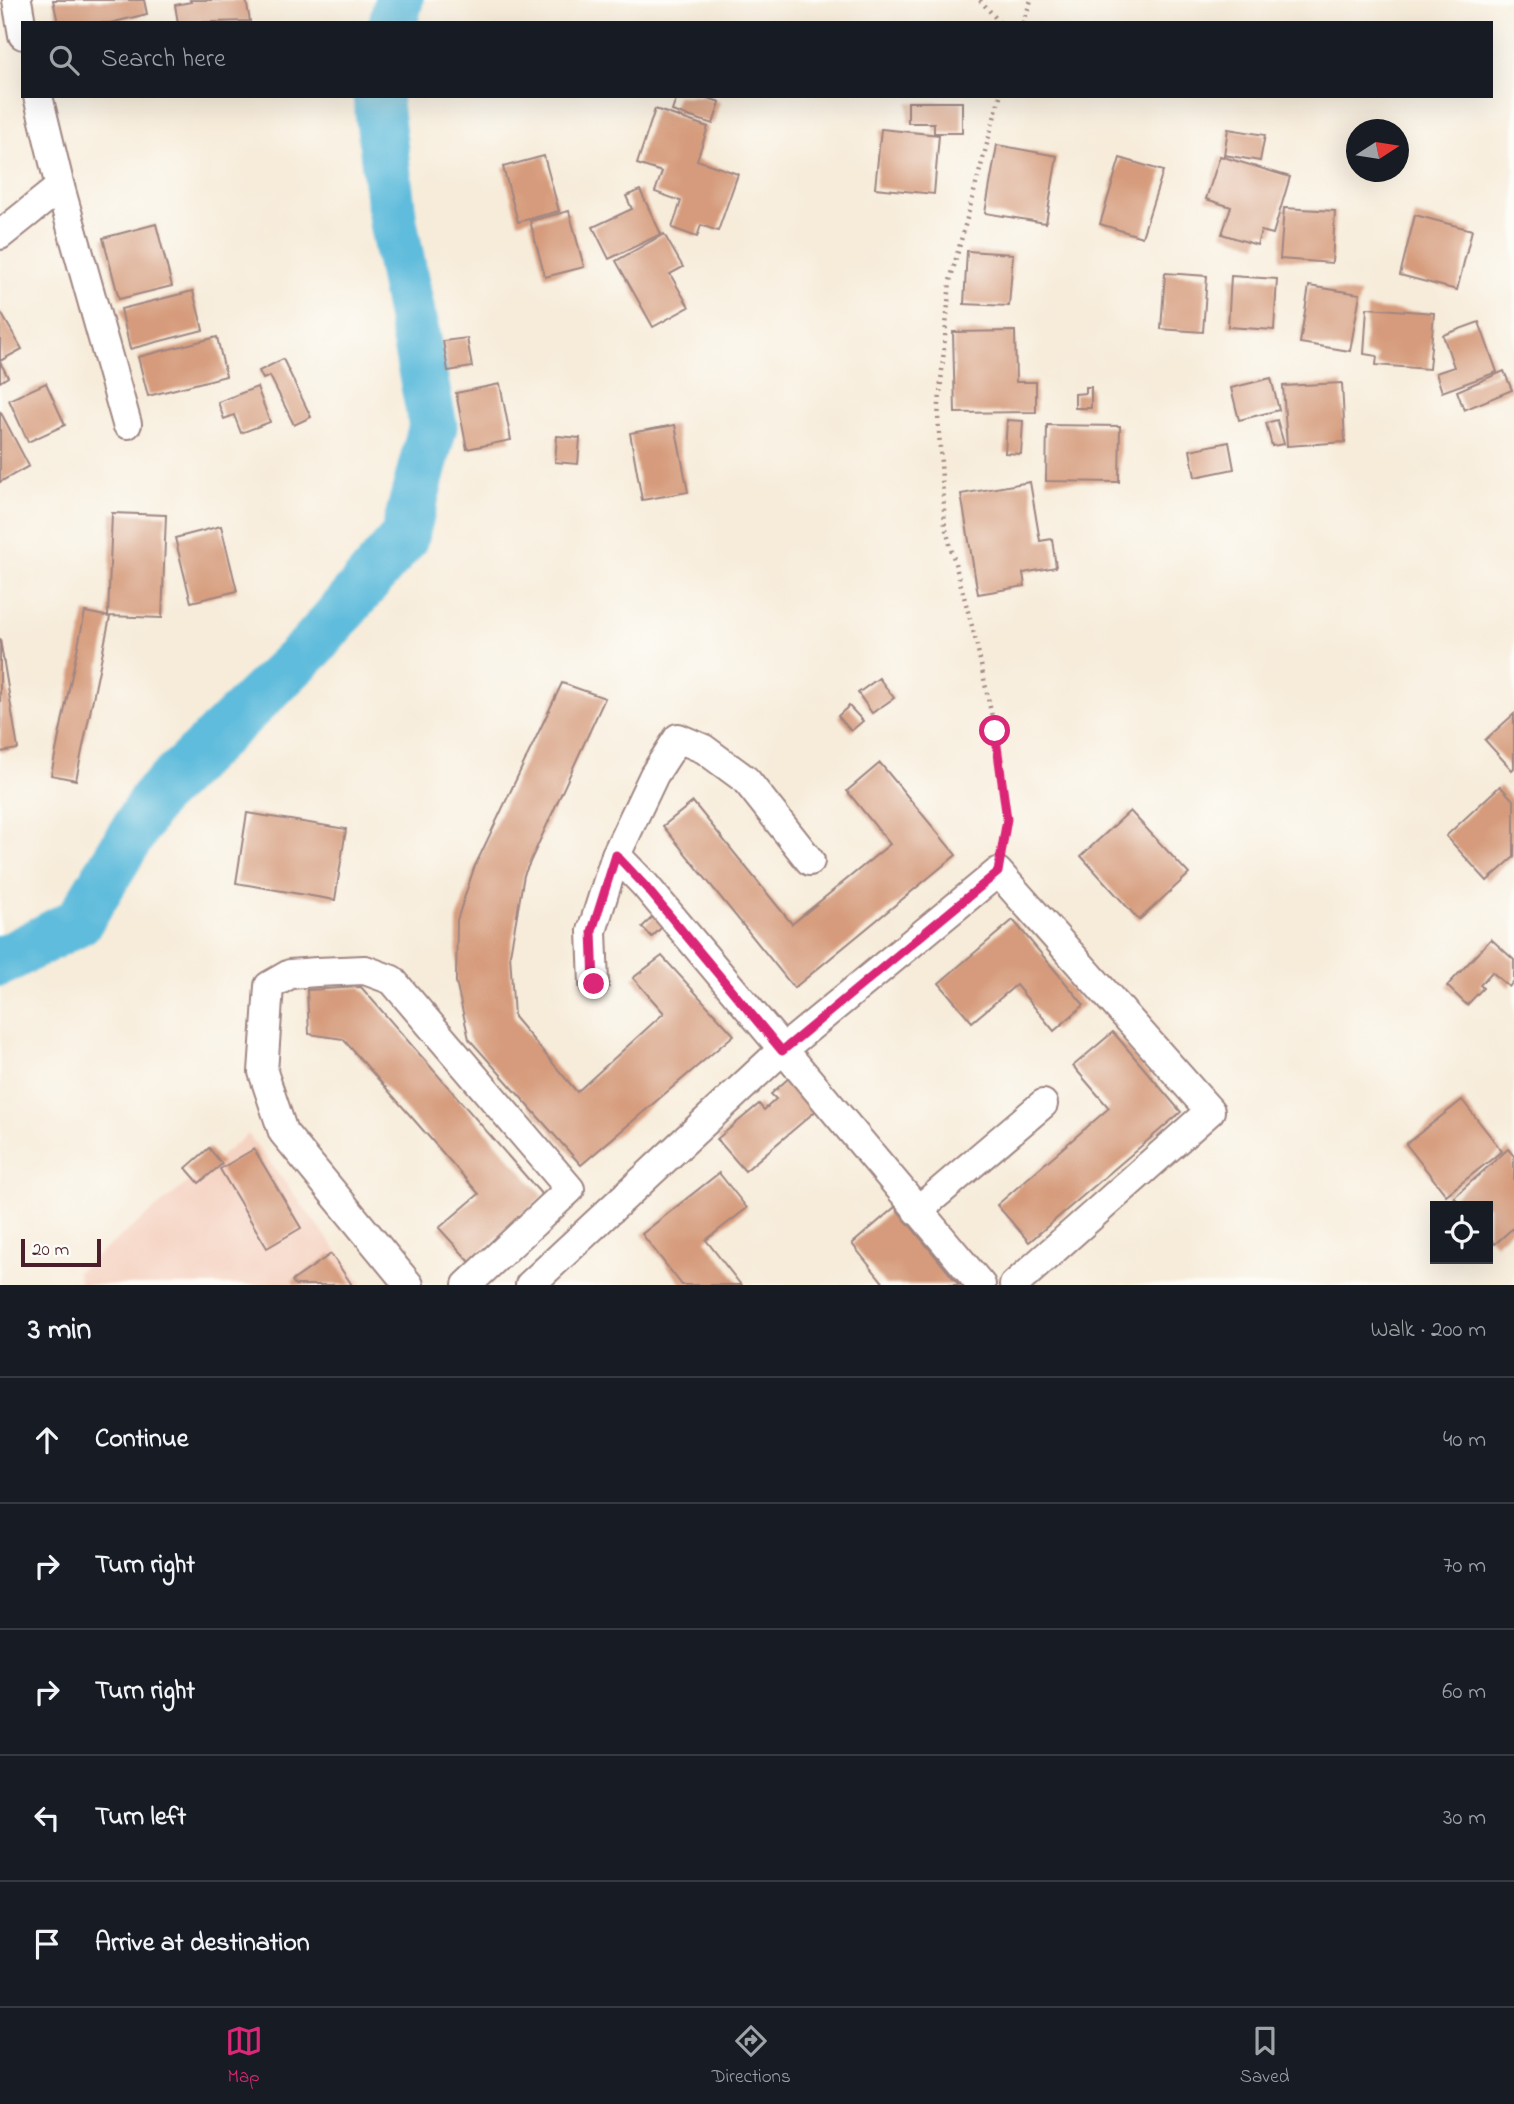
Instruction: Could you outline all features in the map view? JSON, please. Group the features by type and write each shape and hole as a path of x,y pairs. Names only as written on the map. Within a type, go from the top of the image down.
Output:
{"street":[{"path":"17,0 21,23"},
{"path":"38,98 60,187 127,424"},
{"path":"0,235 60,187"},
{"path":"594,984 592,931 616,855 654,775 678,738 704,749 746,780 810,861"},
{"path":"616,855 981,1285"},
{"path":"530,1285 782,1051 998,872 1210,1111 1014,1285"},
{"path":"409,1285 283,1132 263,1072 268,986 290,974 365,970 392,980 569,1189 467,1285"},
{"path":"917,1211 1043,1104"}],"path":[{"path":"980,0 998,21"},
{"path":"1024,21 1031,0"},
{"path":"998,872 1007,819 999,756 976,640 945,526 939,416 950,281 999,98"}],"shaded area":[{"path":"248,1134 363,1285 80,1285 77,1272"}],"building":[{"path":"53,0 144,0 147,14 118,21 58,21"},
{"path":"190,0 246,0 250,21 178,21 175,5 191,2"},
{"path":"676,98 708,98 720,102 713,124 672,111"},
{"path":"908,102 962,102 962,133 934,133 934,123 908,123"},
{"path":"655,109 708,127 697,160 738,174 718,231 701,225 697,237 672,228 681,201 655,192 662,172 637,164"},
{"path":"881,129 939,135 934,194 875,188"},
{"path":"1228,129 1265,135 1260,161 1224,155"},
{"path":"997,145 1057,156 1046,223 985,213"},
{"path":"544,156 559,211 518,222 503,167"},
{"path":"1220,156 1290,177 1273,234 1261,231 1257,245 1222,234 1231,207 1206,199"},
{"path":"1120,158 1163,171 1142,237 1100,224"},
{"path":"640,190 661,234 609,259 593,227 632,209 626,196"},
{"path":"1284,208 1335,211 1332,263 1280,259"},
{"path":"569,211 584,267 545,277 530,221"},
{"path":"1415,215 1472,230 1457,290 1400,275"},
{"path":"156,224 172,286 119,299 103,238"},
{"path":"664,234 683,267 670,274 689,307 653,327 616,261"},
{"path":"967,251 1013,254 1009,306 964,304"},
{"path":"1165,273 1207,276 1203,332 1161,329"},
{"path":"1231,276 1277,279 1274,330 1228,327"},
{"path":"1309,286 1360,294 1350,351 1300,343"},
{"path":"193,291 203,330 130,349 121,309"},
{"path":"1367,308 1434,313 1429,369 1376,365 1377,356 1364,354"},
{"path":"0,311 22,349 0,361"},
{"path":"1479,322 1497,372 1442,392 1436,373 1454,367 1443,335"},
{"path":"1015,331 1016,382 1036,382 1036,412 955,413 953,332"},
{"path":"217,337 226,376 148,396 138,357"},
{"path":"467,338 472,367 448,371 443,341"},
{"path":"283,359 311,417 294,425 270,376 263,379 259,371"},
{"path":"0,362 8,377 0,382"},
{"path":"1504,371 1512,390 1464,410 1457,391"},
{"path":"1271,378 1279,410 1239,420 1231,388"},
{"path":"46,383 65,425 28,442 9,400"},
{"path":"1342,383 1345,442 1287,446 1283,386"},
{"path":"500,384 511,440 467,449 456,393"},
{"path":"257,387 270,422 241,433 234,415 224,419 218,402"},
{"path":"1086,387 1091,387 1091,408 1075,408 1075,394 1086,393"},
{"path":"0,411 29,466 0,482"},
{"path":"1007,420 1023,421 1021,454 1005,453"},
{"path":"1277,420 1284,444 1272,446 1266,423"},
{"path":"675,425 688,492 642,500 630,433"},
{"path":"1047,425 1120,426 1119,482 1046,481"},
{"path":"557,436 580,438 578,464 555,462"},
{"path":"1229,442 1234,469 1195,477 1190,450"},
{"path":"1030,482 1040,541 1052,539 1056,567 1023,573 1025,586 978,594 961,494"},
{"path":"112,513 166,515 162,618 108,616"},
{"path":"221,526 237,591 191,602 175,538"},
{"path":"85,612 110,617 76,780 51,775"},
{"path":"0,639 18,749 0,752"},
{"path":"879,678 894,698 872,713 858,693"},
{"path":"562,683 605,698 524,875 510,954 514,1017 577,1092 664,1013 633,978 662,956 734,1035 581,1165 469,1039 456,982 457,920 474,868"},
{"path":"849,706 863,721 851,731 838,716"},
{"path":"1514,714 1514,768 1512,770 1485,740"},
{"path":"880,763 956,855 794,988 663,826 693,802 792,924 890,844 847,791"},
{"path":"1500,786 1514,801 1514,857 1487,881 1446,836"},
{"path":"1130,811 1189,874 1139,920 1081,856"},
{"path":"247,813 346,829 335,900 236,883"},
{"path":"656,914 665,924 652,937 642,927"},
{"path":"1013,920 1084,1005 1054,1031 1016,985 972,1022 939,983"},
{"path":"1491,939 1514,960 1514,981 1509,987 1492,972 1480,985 1483,988 1467,1005 1447,986"},
{"path":"361,987 543,1196 470,1262 439,1228 479,1194 343,1039 309,1034 307,990"},
{"path":"1113,1032 1181,1112 1029,1242 997,1205 1109,1108 1073,1066"},
{"path":"790,1077 818,1109 745,1171 717,1139 759,1104 764,1110 776,1099 771,1094"},
{"path":"1462,1100 1502,1151 1446,1195 1406,1144"},
{"path":"209,1148 222,1164 199,1183 186,1168"},
{"path":"254,1149 301,1228 267,1248 220,1169"},
{"path":"1508,1149 1514,1156 1514,1227 1495,1244 1493,1201 1458,1201 1454,1197"},
{"path":"719,1173 747,1208 706,1240 741,1285 682,1285 642,1234"},
{"path":"895,1207 959,1285 885,1285 852,1244"},
{"path":"331,1254 352,1285 295,1285 292,1281"}],"waterway":[{"path":"394,21 399,0"},
{"path":"0,962 79,921 153,799 312,646 404,538 433,426 393,222 377,98"}],"route":[{"path":"594,984 592,931 616,855 782,1051 998,872 1007,819 995,731"}]}
